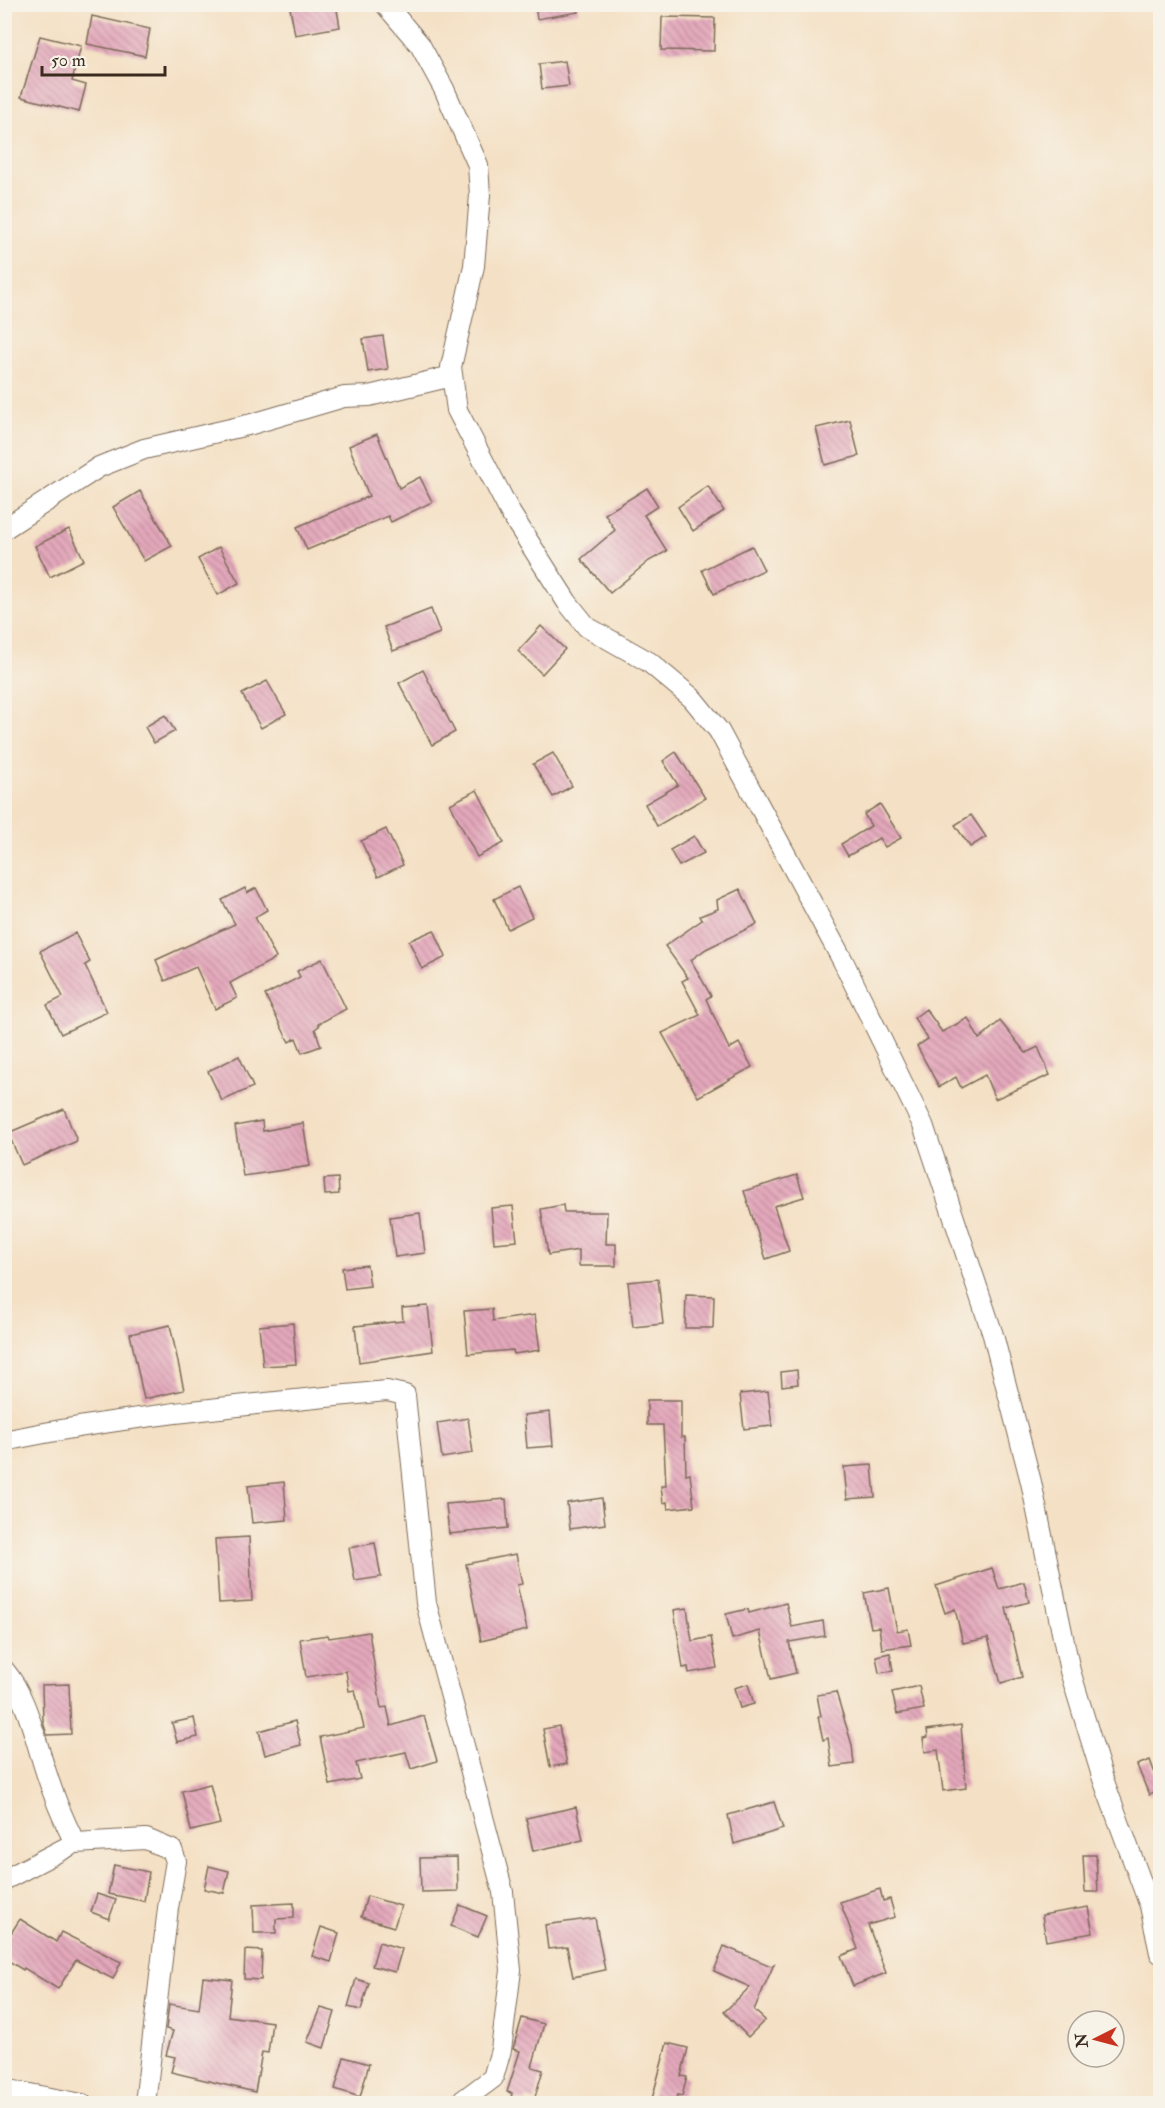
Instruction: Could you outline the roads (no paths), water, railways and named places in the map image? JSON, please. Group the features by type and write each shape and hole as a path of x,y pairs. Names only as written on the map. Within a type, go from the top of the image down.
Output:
{"street":[{"path":"385,4 420,45 444,89 478,165 480,195 474,266 451,367 457,410 511,514 567,602 587,627 649,662 692,698 719,731 843,961 923,1125 993,1335 1031,1482 1070,1671 1103,1779 1150,1906 1161,1953"},
{"path":"4,529 99,467 144,449 252,424 344,397 369,396 452,376"},
{"path":"4,1442 57,1430 199,1410 387,1391 405,1395 426,1603 502,1892 511,1970 501,2050 493,2078 458,2103"},
{"path":"4,1670 13,1680 32,1724 59,1810 75,1843"},
{"path":"4,1880 75,1843 146,1839 172,1850 176,1861 166,1919 145,2103"},
{"path":"4,2089 82,2103"}]}
